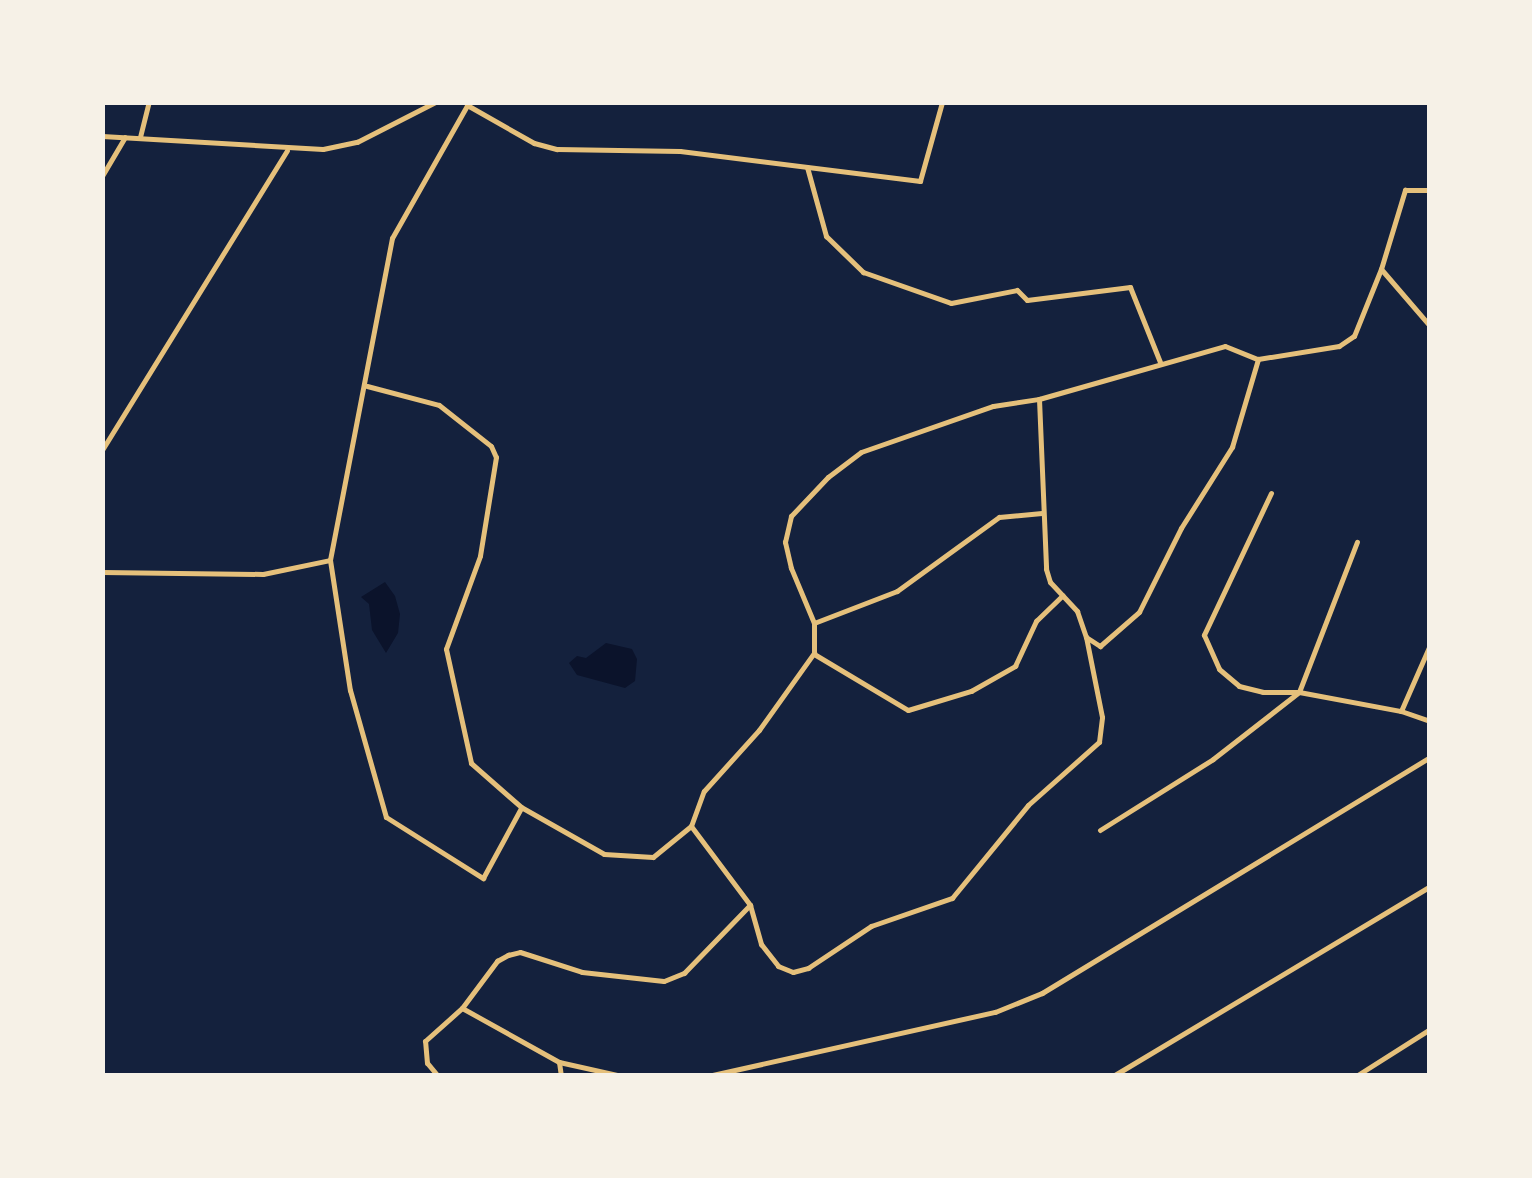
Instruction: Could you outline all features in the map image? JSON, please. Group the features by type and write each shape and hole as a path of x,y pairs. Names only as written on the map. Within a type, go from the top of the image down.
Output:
{"street":[{"path":"140,137 149,102"},
{"path":"102,136 287,150 357,142 435,102"},
{"path":"521,808 483,878 386,817 350,690 330,560 367,386 392,238 468,104 534,143 557,149 680,150 920,181 942,102"},
{"path":"102,176 126,138"},
{"path":"102,450 287,150"},
{"path":"807,167 826,236 863,272 951,304 1017,290 1027,300 1130,286 1160,362"},
{"path":"367,386 439,405 491,446 496,456 480,556 446,649 471,762 521,808 604,854 654,856 691,826 704,791 759,730 814,653 814,622 791,568 785,542 791,516 828,477 861,452 993,406 1039,399 1160,362 1226,346 1258,359 1339,346 1354,336 1381,270 1405,190 1430,190"},
{"path":"1381,270 1430,326"},
{"path":"1086,636 1100,646 1139,612 1181,528 1232,446 1258,359"},
{"path":"691,826 750,905 761,944 778,966 793,972 808,968 871,926 952,898 1028,805 1099,742 1102,716 1086,636 1077,611 1046,569 1039,399"},
{"path":"1272,493 1204,634 1219,669 1239,686 1401,710 1430,721"},
{"path":"814,622 897,591 998,517 1042,513"},
{"path":"1100,830 1213,758 1299,692 1357,542"},
{"path":"102,572 264,574 330,560"},
{"path":"814,653 908,710 971,690 1014,666 1036,621 1062,595"},
{"path":"1401,710 1430,645"},
{"path":"708,1076 994,1012 1042,993 1430,757"},
{"path":"1113,1076 1430,886"},
{"path":"438,1076 427,1062 425,1041 462,1008 498,961 520,952 582,972 664,981 684,973 750,905"},
{"path":"462,1008 559,1062 622,1076"},
{"path":"1356,1076 1430,1030"},
{"path":"559,1062 562,1076"}],"water":[{"path":"385,582 395,596 400,614 398,633 386,653 372,630 369,604 361,597"},
{"path":"606,643 632,649 637,659 635,681 625,688 577,675 569,663 577,656 586,658"}]}
